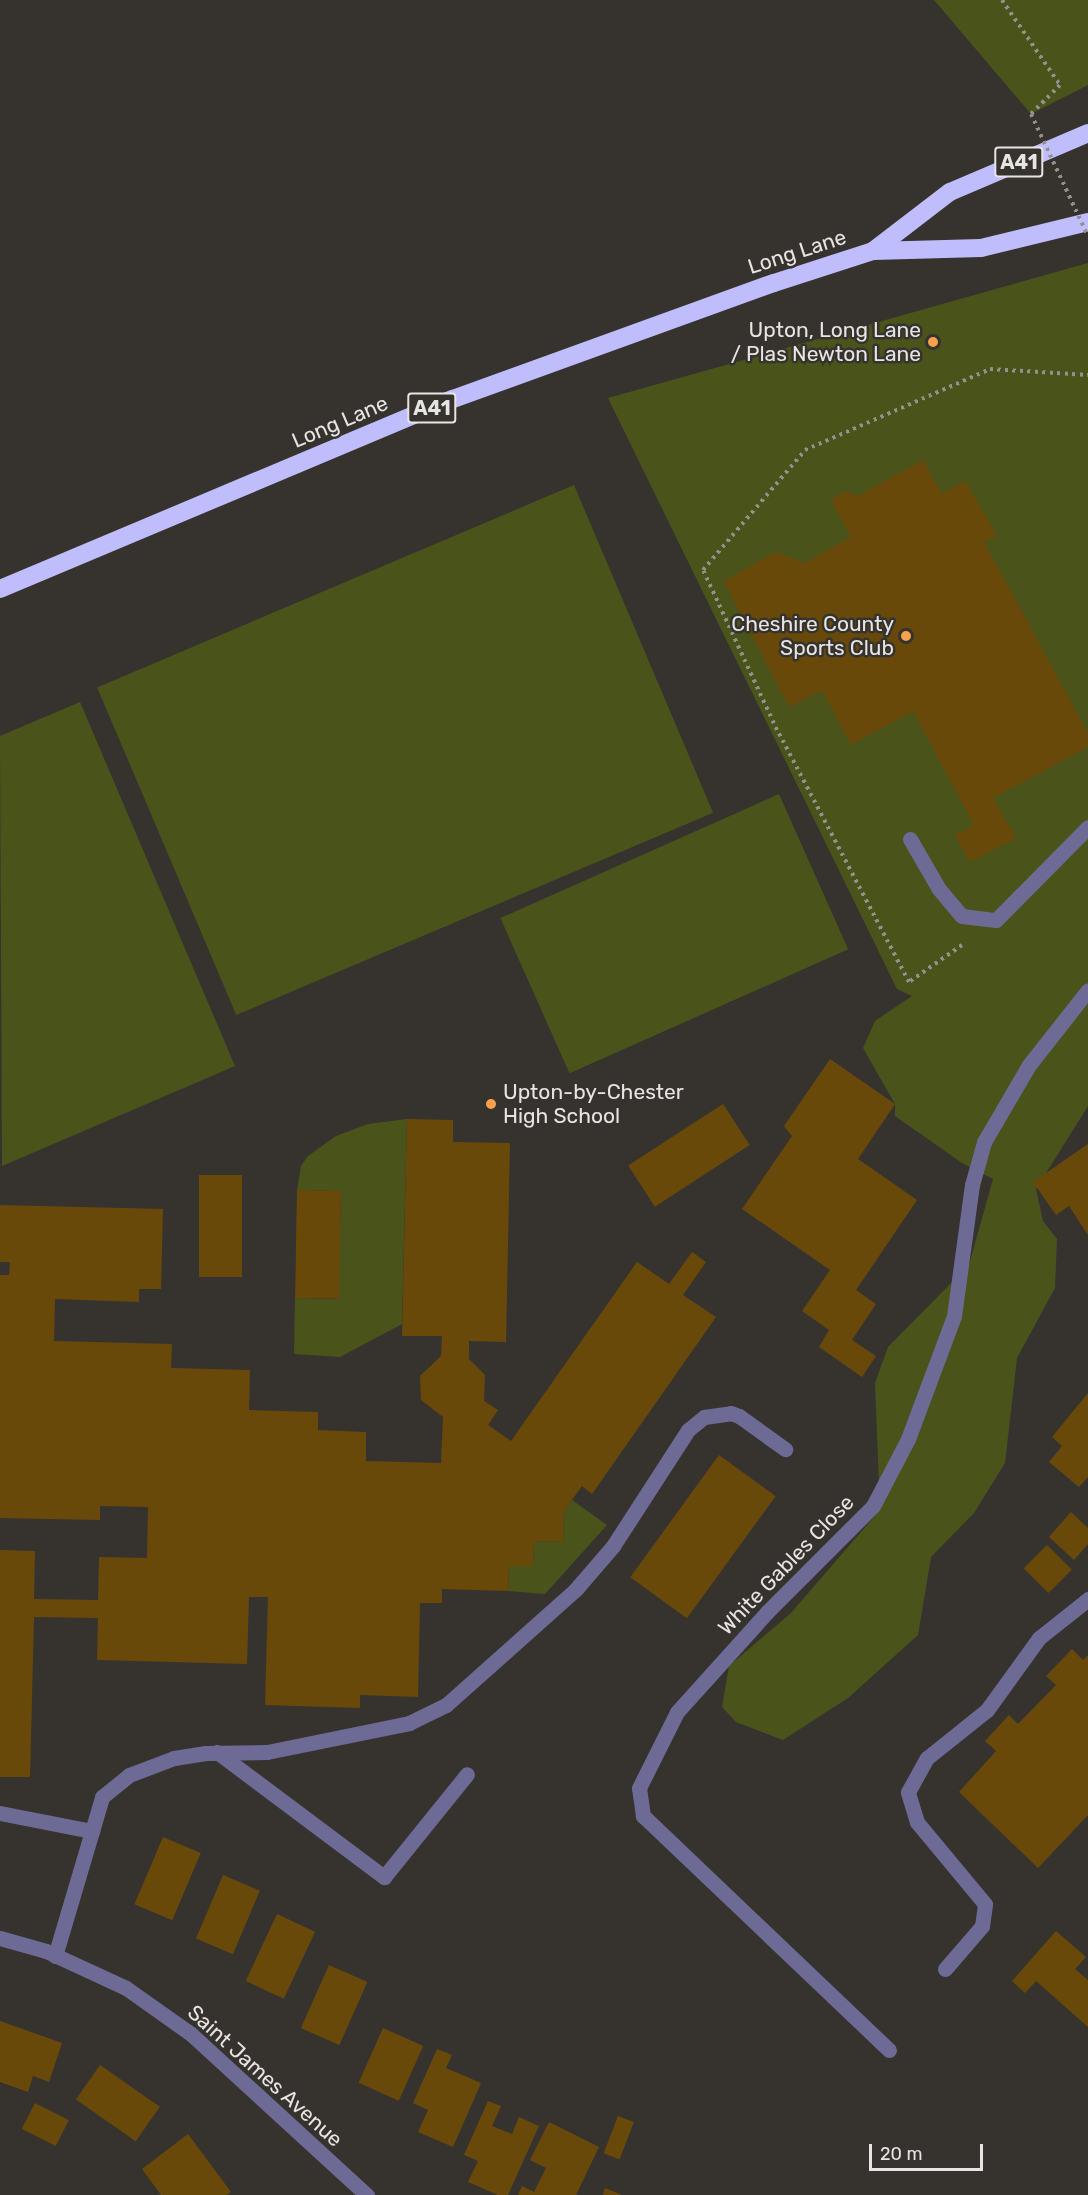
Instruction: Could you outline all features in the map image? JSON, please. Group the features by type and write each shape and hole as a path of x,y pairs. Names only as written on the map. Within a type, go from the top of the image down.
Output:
{"highway":[{"name":"Long Lane","path":"873,251 950,192 1088,133"},
{"name":"Long Lane","path":"0,589 453,399 774,283 873,251 981,248 1088,222"}],"street":[{"path":"910,839 939,889 962,916 996,920 1088,827"},
{"name":"White Gables Close","path":"889,2050 643,1816 639,1788 677,1712 767,1612 873,1506 908,1439 954,1316 972,1185 984,1142 1029,1065 1088,990"},
{"path":"55,1956 102,1797 129,1775 174,1758 217,1752 267,1752 409,1723 446,1705 576,1589 614,1546 688,1430 704,1417 730,1413 740,1416 785,1449"},
{"path":"945,1969 982,1926 985,1904 917,1822 908,1792 927,1758 987,1710 1039,1638 1088,1599"},
{"path":"217,1752 384,1877 467,1774"},
{"path":"0,1813 92,1831"},
{"name":"Saint James Avenue","path":"0,1938 55,1956 126,1988 191,2034 367,2195"}],"path":[{"path":"1002,0 1060,85 1031,114 1088,236"},
{"path":"996,920 909,982 777,730 703,570 805,450 990,369 1088,375"}],"green space":[{"path":"934,0 1088,0 1088,85 1031,114"},
{"name":"Cheshire County Sports Club","path":"1088,263 1088,1106 1036,1189 1043,1221 1057,1239 1055,1288 1017,1358 1005,1463 974,1513 931,1557 918,1635 848,1698 783,1740 736,1722 722,1707 729,1666 791,1613 880,1510 875,1383 888,1347 969,1265 993,1179 962,1163 895,1116 895,1104 863,1048 875,1021 912,996 897,989 608,398"},
{"path":"574,485 713,813 236,1015 97,687"},
{"path":"80,702 235,1066 2,1166 0,736"},
{"path":"779,794 848,949 570,1073 500,918"},
{"path":"407,1119 402,1324 340,1357 294,1354 295,1298 338,1299 341,1191 297,1190 301,1166 308,1156 336,1136 368,1124"},
{"path":"572,1500 607,1525 545,1594 508,1591 509,1566 533,1566 534,1541 563,1542 564,1511"}],"building":[{"path":"923,460 942,494 965,481 997,536 984,542 1088,733 1088,747 993,798 1016,838 970,862 955,835 974,825 913,711 851,745 822,690 789,707 724,581 776,552 805,563 851,537 831,500 845,491 858,496"},
{"path":"830,1059 895,1104 858,1159 917,1200 856,1290 876,1304 852,1340 876,1356 862,1377 819,1347 829,1330 802,1311 830,1270 742,1209 792,1136 784,1126"},
{"path":"723,1104 750,1145 655,1207 628,1166"},
{"path":"407,1119 453,1120 453,1142 510,1143 506,1342 469,1341 469,1359 485,1375 484,1401 498,1410 488,1425 511,1441 637,1262 669,1284 692,1252 706,1262 683,1295 716,1317 592,1494 582,1486 564,1511 563,1542 534,1541 533,1566 509,1566 508,1591 442,1589 442,1603 420,1603 418,1697 360,1695 360,1708 265,1705 268,1597 249,1597 247,1664 97,1660 98,1618 34,1617 30,1777 0,1777 0,1550 35,1551 34,1599 98,1600 99,1557 147,1558 148,1507 100,1506 100,1520 0,1518 0,1275 9,1275 10,1262 0,1262 0,1205 163,1209 161,1289 139,1289 139,1302 55,1299 54,1341 172,1344 171,1368 250,1370 249,1410 318,1412 318,1430 366,1432 366,1461 441,1463 443,1417 421,1400 420,1376 441,1356 442,1336 402,1336"},
{"path":"1088,1144 1088,1235 1069,1206 1056,1215 1033,1182"},
{"path":"199,1175 242,1175 242,1277 199,1277"},
{"path":"297,1190 341,1191 339,1299 295,1298"},
{"path":"1088,1393 1088,1477 1079,1487 1049,1462 1062,1446 1052,1437"},
{"path":"719,1455 776,1496 687,1618 630,1577"},
{"path":"1071,1512 1088,1528 1088,1544 1074,1560 1049,1537"},
{"path":"1047,1545 1072,1570 1048,1593 1024,1568"},
{"path":"1072,1649 1083,1660 1088,1655 1088,1815 1038,1868 959,1792 996,1751 985,1741 1009,1715 1018,1724 1056,1685 1046,1676"},
{"path":"163,1837 201,1853 172,1920 134,1904"},
{"path":"223,1875 260,1891 233,1954 196,1939"},
{"path":"277,1914 315,1932 284,1999 246,1981"},
{"path":"1056,1931 1086,1957 1075,1969 1088,1980 1088,2027 1036,1981 1025,1993 1012,1981"},
{"path":"329,1965 367,1982 339,2045 301,2028"},
{"path":"0,2021 62,2043 49,2082 33,2076 28,2092 0,2082"},
{"path":"383,2028 423,2046 399,2101 359,2083"},
{"path":"437,2049 452,2055 446,2068 481,2083 453,2147 418,2132 428,2110 413,2103"},
{"path":"100,2065 160,2107 136,2141 76,2099"},
{"path":"488,2101 501,2106 492,2126 512,2134 519,2117 539,2126 508,2195 498,2195 468,2182 478,2161 464,2155"},
{"path":"35,2103 69,2120 56,2146 22,2129"},
{"path":"618,2116 634,2122 620,2159 604,2153"},
{"path":"549,2122 599,2147 576,2195 518,2195 522,2186 534,2192 546,2168 530,2160"},
{"path":"188,2134 231,2192 227,2195 161,2195 142,2169"},
{"path":"605,2188 622,2195 603,2195"}],"place":[{"name":"Upton, Long Lane / Plas Newton Lane","path":"933,342"},
{"name":"Cheshire County Sports Club","path":"906,636"},
{"name":"Upton-by-Chester High School","path":"491,1104"}]}
